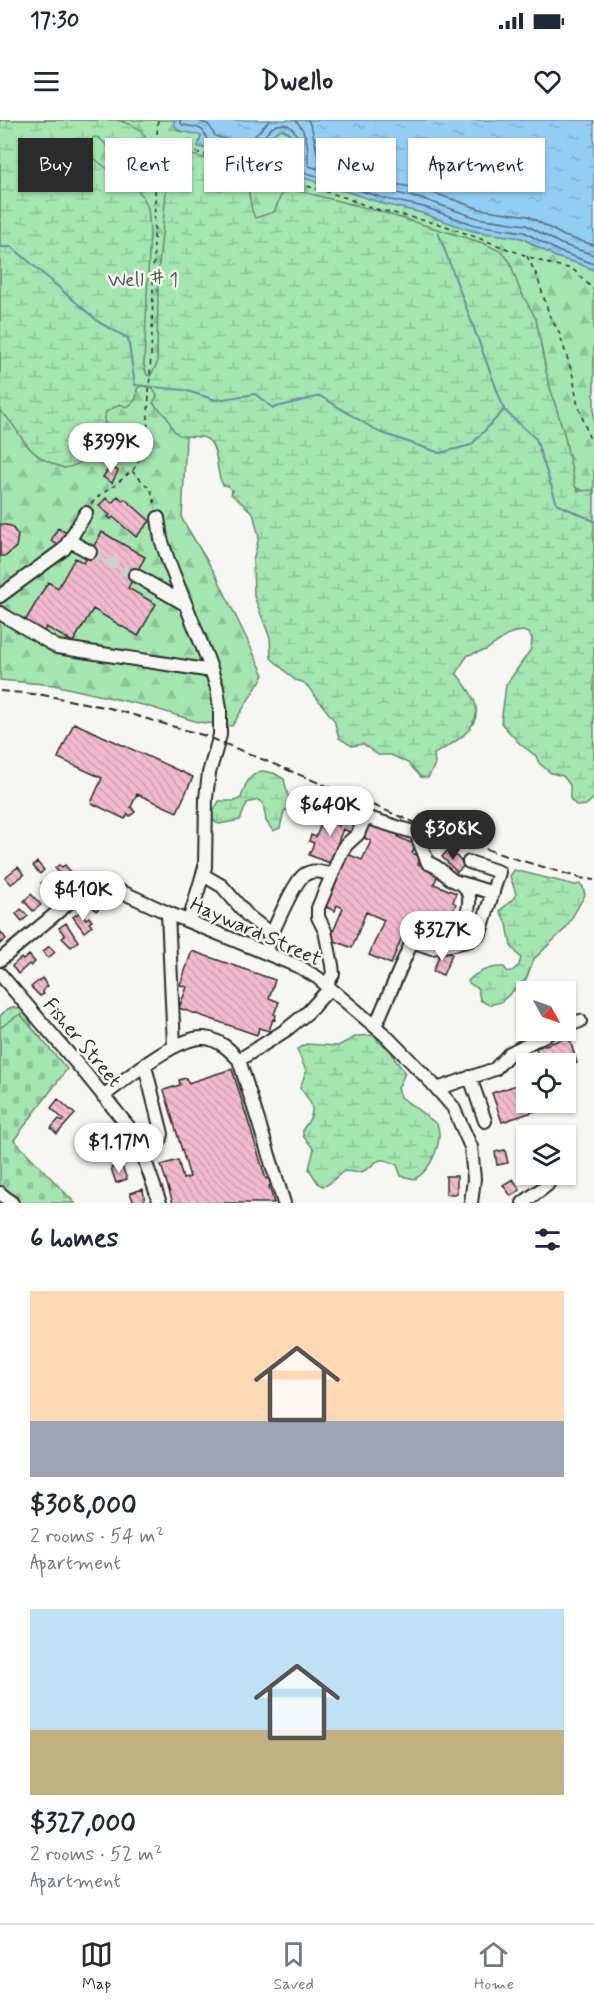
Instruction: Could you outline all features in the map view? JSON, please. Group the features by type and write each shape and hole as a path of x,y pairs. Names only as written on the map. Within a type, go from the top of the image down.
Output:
{"street":[{"path":"0,596 60,552 70,541 86,513"},
{"path":"158,518 164,547 212,671 219,699 220,730 209,773 206,798 204,836 206,858 189,921"},
{"path":"70,541 90,552"},
{"path":"135,575 185,604"},
{"path":"0,613 57,647 212,671"},
{"path":"239,1060 286,1030 308,1012 328,986 333,974 332,965 325,931 318,912 342,851 358,834 367,817 416,833 428,863 461,884 493,893"},
{"path":"374,1026 412,941 432,948 470,940 480,933 499,872 469,862"},
{"path":"267,953 270,938 301,878 312,872 332,875"},
{"path":"203,875 222,886 248,916 267,931 270,938"},
{"name":"Hayward Street","path":"0,960 93,883 105,884 308,972 328,986 412,1061 453,1107 471,1147 474,1179 471,1203"},
{"path":"454,944 470,902 461,884"},
{"path":"168,913 174,1046"},
{"name":"Fisher Street","path":"0,974 132,1131 138,1141 160,1203"},
{"path":"576,1022 580,1021"},
{"path":"103,1096 174,1046 204,1038 228,1047 239,1060 284,1203"},
{"path":"437,1089 495,1070 510,1053 533,1041"},
{"path":"142,1152 156,1147 160,1143 162,1134 145,1066"},
{"path":"471,1077 485,1121"},
{"path":"523,1203 547,1185"},
{"path":"0,1193 12,1203"}],"path":[{"path":"157,138 158,120"},
{"path":"192,152 241,164 372,208 443,225 546,263 576,271 594,290"},
{"path":"86,513 94,500 132,470 140,457 147,435 155,192"},
{"path":"527,255 537,276 550,317 559,332 573,376 577,402 594,446"},
{"path":"132,470 134,475 152,491 158,518"}],"green space":[{"name":"Well # 1","path":"0,120 174,120 178,131 201,136 199,147 204,148 204,192 304,192 304,169 316,182 316,192 348,192 422,213 473,231 522,238 556,257 594,270 594,494 540,477 298,326 186,437 182,519 217,577 264,675 232,726 198,722 147,706 54,685 0,680"},
{"path":"0,120 118,120 137,128 145,137 105,138 105,144 94,137 18,138 18,192 93,192 93,155 105,167 105,192 139,192 142,195 148,208 150,231 144,365 147,375 150,376 157,364 158,275 166,192 192,192 192,155 204,158 204,192 249,192 255,218 274,212 283,192 303,192 378,211 483,243 502,252 510,262 519,288 536,319 548,381 564,433 575,486 578,491 594,490 594,798 586,805 577,806 570,799 570,785 563,776 551,773 539,763 536,756 520,744 501,723 506,685 531,649 532,639 529,633 523,631 511,633 486,650 468,655 459,668 457,674 473,698 476,707 474,723 463,736 434,754 435,764 428,778 421,777 408,763 391,755 378,755 363,744 352,746 339,738 334,720 309,688 303,682 295,680 271,658 270,638 254,596 253,561 259,537 253,513 231,494 232,491 228,486 223,485 216,453 208,439 176,433 164,414 153,403 157,396 152,387 140,386 137,389 135,400 130,405 127,407 120,404 106,412 104,436 94,453 64,468 34,453 0,411"},
{"name":"Well # 1","path":"281,129 291,138 270,138"},
{"path":"262,771 274,773 284,779 288,796 315,793 314,800 304,810 284,811 280,828 273,831 266,821 263,803 258,800 247,803 240,820 219,824 213,821 212,814 219,801 235,801 241,798 250,778"},
{"path":"514,870 575,885 580,884 585,895 566,928 534,959 526,979 516,981 516,988 501,1002 489,1005 480,1000 478,989 468,981 480,972 489,969 504,967 511,972 519,965 521,958 511,946 507,924 500,911 516,894 510,876"},
{"path":"12,1007 22,1009 28,1014 32,1028 41,1037 43,1048 0,1054 0,1016"},
{"path":"20,1014 67,1069 14,1140 75,1203 0,1203 0,1028"},
{"path":"375,1035 379,1042 391,1050 405,1073 398,1088 401,1097 437,1124 439,1138 435,1154 426,1169 415,1179 401,1176 397,1165 379,1160 360,1172 344,1171 327,1185 322,1186 309,1169 314,1149 303,1136 303,1129 310,1118 312,1108 300,1088 306,1071 297,1049 306,1044 338,1046 357,1036"}],"water":[{"path":"174,120 594,120 594,270 556,257 522,238 473,231 422,213 348,192 396,192 396,138 316,138 316,182 304,178 304,138 292,138 288,132 281,129 270,138 204,138 204,148 198,147 201,136 180,131"}],"building":[{"path":"110,466 118,471 112,483 103,477"},
{"path":"118,496 123,501 125,499 150,521 136,537 113,517 111,519 108,517 110,515 99,506 106,498 112,503"},
{"path":"0,524 11,526 18,535 16,547 6,556 0,556"},
{"path":"58,528 67,533 60,546 51,541"},
{"path":"102,532 145,557 128,588 156,604 138,636 93,609 73,642 46,627 43,633 24,623 48,582 58,588 75,558 84,563"},
{"path":"74,723 193,777 177,812 137,794 131,807 135,812 130,816 128,814 125,819 91,803 102,778 58,758"},
{"path":"344,812 357,818 352,833 343,829 330,863 309,855 314,843 309,841 311,835 316,837 323,819 339,826"},
{"path":"368,822 399,834 398,837 416,845 412,853 421,857 418,864 439,872 434,884 456,893 453,902 456,904 450,917 455,919 445,941 407,925 391,964 369,955 384,920 366,912 352,948 330,939 343,908 337,905 335,911 324,906 345,853 362,860 371,841 362,837"},
{"path":"447,851 465,865 457,872 442,857"},
{"path":"37,862 44,870 40,874 33,866"},
{"path":"59,865 62,867 65,865 74,876 67,882 55,868"},
{"path":"18,867 24,875 11,884 5,877"},
{"path":"48,877 58,889 51,895 41,883"},
{"path":"31,894 41,905 33,911 24,901"},
{"path":"100,895 103,899 100,902 103,905 96,911 90,903"},
{"path":"21,909 28,916 22,921 16,914"},
{"path":"80,912 86,919 89,917 92,921 89,923 92,926 84,932 73,917"},
{"path":"66,923 78,941 71,947 62,938 65,936 59,928"},
{"path":"0,931 6,939 0,944"},
{"path":"49,946 55,952 48,958 43,952"},
{"path":"442,949 452,954 443,975 433,971"},
{"path":"192,951 275,980 269,998 279,1002 274,1014 276,1015 275,1020 273,1019 269,1031 259,1028 257,1035 179,1008 187,987 180,985"},
{"path":"29,955 35,962 31,966 29,964 18,974 12,966 21,958 23,960"},
{"path":"42,978 48,986 42,991 44,994 40,996 31,987"},
{"path":"557,1041 570,1041 574,1053 537,1053 536,1048"},
{"path":"232,1069 266,1179 271,1177 273,1185 269,1186 274,1203 173,1203 161,1165 178,1160 183,1179 190,1177 164,1090 180,1085 179,1080 186,1078 188,1083"},
{"path":"516,1085 516,1113 530,1113 502,1122 492,1093"},
{"path":"58,1099 75,1114 57,1134 51,1128 59,1119 62,1122 64,1120 51,1108"},
{"path":"119,1133 124,1143 105,1152 101,1142"},
{"path":"505,1150 508,1163 497,1165 495,1152"},
{"path":"121,1164 127,1179 116,1183 111,1168"},
{"path":"446,1176 457,1176 457,1194 446,1194"},
{"path":"513,1179 520,1190 511,1196 503,1185"},
{"path":"143,1189 145,1203 134,1203 130,1193"}],"waterway":[{"path":"438,232 504,409"},
{"path":"0,247 12,247 100,323 128,338 135,385 184,390 216,400 255,394 273,408 320,396 379,432 440,453 471,445 504,410 536,439 557,504 594,521"}],"tunnel":[{"path":"90,552 135,575"}],"railway":[{"path":"0,691 43,695 109,708 206,736 440,833 506,856 594,880"}]}
